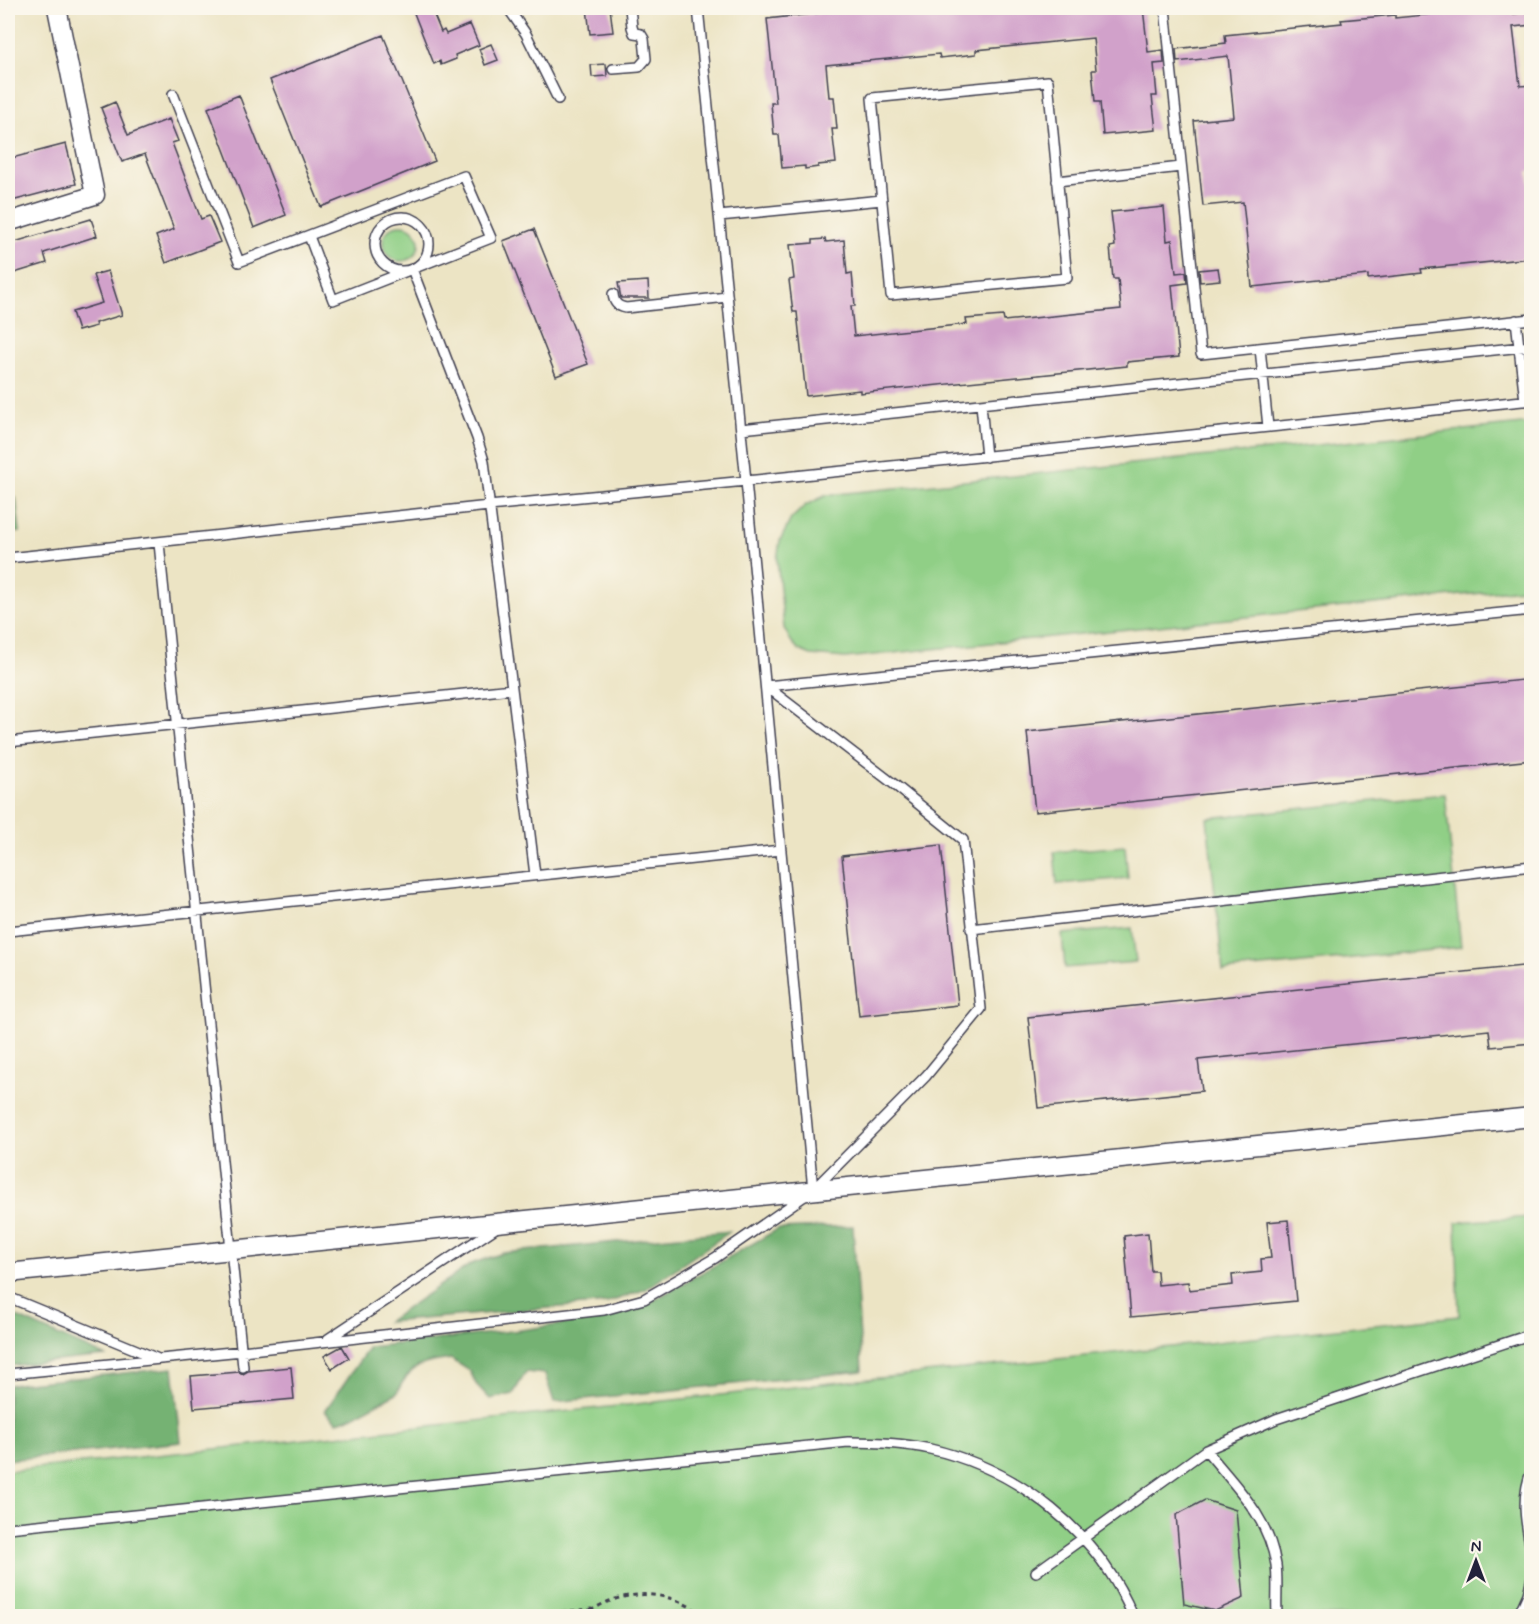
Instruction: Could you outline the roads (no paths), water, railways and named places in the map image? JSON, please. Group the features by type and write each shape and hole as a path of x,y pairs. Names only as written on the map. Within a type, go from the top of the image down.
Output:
{"street":[{"path":"8,222 95,195 57,8"},
{"path":"8,1273 1532,1117"}],"lane":[{"path":"508,8 526,34 558,99"},
{"path":"613,69 639,67 646,59 644,39 641,34 634,33 630,8"},
{"path":"698,8 741,429 813,1190"},
{"path":"1165,8 1201,354 1532,319"},
{"path":"1048,81 1057,181 1067,278 891,295 872,98 1048,81"},
{"path":"173,94 239,262 464,176 491,238 333,300 309,236"},
{"path":"1057,181 1182,167"},
{"path":"719,216 882,200"},
{"path":"385,207 390,220"},
{"path":"402,217 414,220 424,228 429,239 428,252 422,262 412,269 400,271 389,268 380,260 375,249 376,238 381,227 390,220 402,217"},
{"path":"412,269 477,438 485,468 535,875"},
{"path":"613,294 614,302 626,308 728,297"},
{"path":"8,558 489,506 1528,400 1516,320"},
{"path":"741,429 1532,346"},
{"path":"1260,348 1268,427"},
{"path":"981,404 986,457"},
{"path":"159,543 243,1367"},
{"path":"766,686 1532,610"},
{"path":"8,1374 242,1351 604,1310 644,1299 715,1258 813,1190 926,1076 981,1009 963,840 895,784 766,686"},
{"path":"8,742 512,689"},
{"path":"8,931 781,850"},
{"path":"971,928 1532,866"},
{"path":"326,1340 505,1222"},
{"path":"8,1297 158,1359"},
{"path":"1036,1572 1206,1450 1276,1419 1532,1334"},
{"path":"8,1528 848,1442 875,1442 929,1449 980,1465 1028,1491 1050,1507 1082,1538 1105,1566 1133,1617"},
{"path":"1206,1450 1245,1495 1265,1526 1276,1565 1277,1617"},
{"path":"1532,1470 1524,1491 1524,1509 1532,1554"},
{"path":"1518,1617 1528,1594 1532,1577"}]}
